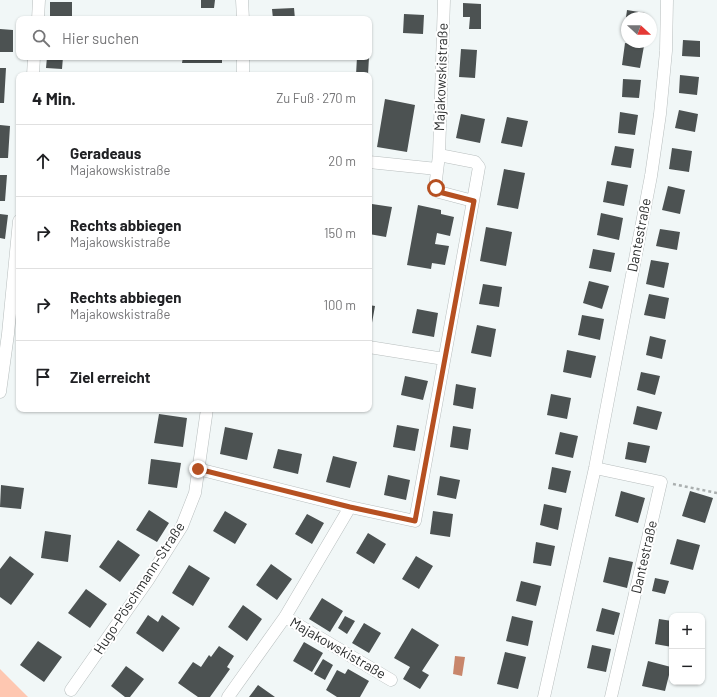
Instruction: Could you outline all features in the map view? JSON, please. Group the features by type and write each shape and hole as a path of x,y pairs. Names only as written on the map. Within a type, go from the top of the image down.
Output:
{"street":[{"path":"38,16 39,0"},
{"path":"242,0 243,16"},
{"name":"Majakowskistraße","path":"444,0 436,188 439,192 474,201"},
{"name":"Dantestraße","path":"544,697 595,468 651,176 659,122 666,51 667,0"},
{"path":"33,72 34,60"},
{"path":"243,60 243,72"},
{"path":"198,469 350,507 415,521 474,201 478,167 478,164 475,162 438,155"},
{"path":"372,162 437,169"},
{"path":"0,392 8,334 16,252"},
{"path":"372,347 444,359"},
{"name":"Hugo-Pöschmann-Straße","path":"71,690 148,580 182,526 195,493 206,412"},
{"path":"595,468 661,482"},
{"name":"Dantestraße","path":"611,697 661,482"},
{"name":"Majakowskistraße","path":"228,697 285,617 350,507"},
{"name":"Majakowskistraße","path":"285,617 391,680"}],"path":[{"path":"661,482 717,493"}],"shaded area":[{"path":"455,656 465,657 462,676 453,674"},
{"path":"0,669 28,697 0,697"}],"building":[{"path":"201,0 215,0 214,8 201,8"},
{"path":"50,2 72,2 72,16 50,16"},
{"path":"463,3 481,4 481,29 469,29 470,17 463,17"},
{"path":"294,8 295,16 273,16 272,9"},
{"path":"627,10 639,12 627,12"},
{"path":"404,14 424,15 423,34 403,33"},
{"path":"0,29 13,30 13,52 0,52"},
{"path":"683,40 700,41 700,57 682,56"},
{"path":"624,48 644,48 640,68 622,65"},
{"path":"461,49 477,50 475,78 459,77"},
{"path":"47,60 63,60 62,69 46,68"},
{"path":"182,60 222,60 222,63 182,63"},
{"path":"357,60 369,60 368,72 356,72"},
{"path":"0,68 6,68 4,103 0,103"},
{"path":"680,75 699,77 697,95 679,93"},
{"path":"623,79 641,80 639,98 622,97"},
{"path":"385,99 415,105 407,152 377,147"},
{"path":"679,110 698,114 695,132 675,128"},
{"path":"620,112 638,115 635,135 618,133"},
{"path":"461,114 485,119 480,143 456,138"},
{"path":"507,117 528,121 522,147 501,143"},
{"path":"0,125 10,126 8,158 0,158"},
{"path":"615,146 634,149 631,168 611,165"},
{"path":"672,148 692,151 689,172 669,169"},
{"path":"504,169 525,173 518,209 497,205"},
{"path":"0,175 7,175 5,201 0,201"},
{"path":"607,181 628,185 624,206 603,202"},
{"path":"668,186 685,190 680,214 662,210"},
{"path":"372,204 392,207 386,237 372,235"},
{"path":"418,205 441,210 441,214 454,217 450,236 437,233 435,244 449,246 445,265 432,263 431,269 407,265"},
{"path":"601,213 623,218 619,240 597,235"},
{"path":"0,214 8,215 5,239 0,238"},
{"path":"486,227 512,232 506,266 480,261"},
{"path":"660,229 680,232 677,250 656,246"},
{"path":"593,249 615,253 611,272 589,268"},
{"path":"651,260 669,263 664,288 646,284"},
{"path":"589,281 609,286 602,309 583,303"},
{"path":"483,284 502,287 499,307 479,304"},
{"path":"649,294 669,298 665,319 644,315"},
{"path":"372,306 375,306 372,323"},
{"path":"417,309 438,313 434,337 412,333"},
{"path":"582,315 604,319 600,340 578,335"},
{"path":"477,325 496,329 491,357 471,353"},
{"path":"650,336 666,340 662,359 646,355"},
{"path":"567,350 596,356 591,378 563,372"},
{"path":"641,372 660,376 655,395 637,390"},
{"path":"405,376 428,381 423,400 401,395"},
{"path":"456,384 476,388 473,409 453,405"},
{"path":"551,394 571,398 567,419 547,415"},
{"path":"637,406 662,412 657,430 633,424"},
{"path":"159,414 187,418 183,447 154,443"},
{"path":"397,425 419,429 415,451 393,447"},
{"path":"453,426 471,429 468,450 450,447"},
{"path":"225,427 253,433 247,460 220,454"},
{"path":"560,432 578,436 573,458 555,454"},
{"path":"628,442 650,446 646,463 625,459"},
{"path":"278,449 302,454 298,474 273,468"},
{"path":"333,456 357,462 350,488 326,482"},
{"path":"151,459 181,463 177,488 148,484"},
{"path":"552,467 571,471 566,493 548,489"},
{"path":"388,475 410,480 406,500 384,495"},
{"path":"440,476 460,480 456,499 437,495"},
{"path":"1,485 24,488 21,509 0,507"},
{"path":"621,491 645,498 638,523 615,516"},
{"path":"690,491 713,498 705,523 682,516"},
{"path":"544,504 562,508 558,530 540,525"},
{"path":"149,510 169,523 157,542 136,530"},
{"path":"225,511 247,524 235,544 213,531"},
{"path":"433,511 453,514 450,537 430,534"},
{"path":"307,514 324,523 312,544 295,534"},
{"path":"45,531 71,535 68,562 41,558"},
{"path":"368,533 386,544 374,564 356,553"},
{"path":"677,539 700,545 693,570 670,564"},
{"path":"118,540 140,555 120,582 99,567"},
{"path":"536,542 555,546 551,566 533,563"},
{"path":"10,556 34,574 11,605 0,597 0,569"},
{"path":"416,556 433,566 419,589 402,579"},
{"path":"609,557 633,562 627,588 603,582"},
{"path":"271,564 292,579 277,600 256,585"},
{"path":"189,565 210,578 193,606 172,593"},
{"path":"655,578 669,581 665,594 652,591"},
{"path":"521,581 541,586 536,606 516,601"},
{"path":"86,589 107,604 90,628 68,613"},
{"path":"322,598 343,611 330,632 309,619"},
{"path":"243,605 262,619 247,641 228,627"},
{"path":"602,608 620,613 614,635 596,631"},
{"path":"148,615 158,622 162,615 180,628 163,652 136,633"},
{"path":"345,616 355,621 347,634 338,628"},
{"path":"512,616 533,621 528,646 506,641"},
{"path":"659,619 669,621 669,646 655,644"},
{"path":"364,623 381,633 369,653 352,643"},
{"path":"412,628 439,645 422,671 429,675 420,689 403,679 410,667 394,658"},
{"path":"38,641 62,657 44,682 20,665"},
{"path":"304,642 323,653 312,672 293,661"},
{"path":"592,645 611,649 606,672 587,668"},
{"path":"219,646 234,656 227,667 230,669 210,697 198,697 178,683 193,662 201,667 209,655 211,657"},
{"path":"505,652 526,657 518,689 497,684"},
{"path":"323,659 333,665 325,680 314,674"},
{"path":"648,661 669,666 669,675 665,691 642,686"},
{"path":"126,666 144,679 130,697 125,697 111,686"},
{"path":"348,669 369,681 360,697 337,697 326,690 337,670 345,674"},
{"path":"258,685 275,697 249,697"}],"route":[{"path":"198,469 350,507 415,521 474,201 439,192 436,188"}]}
